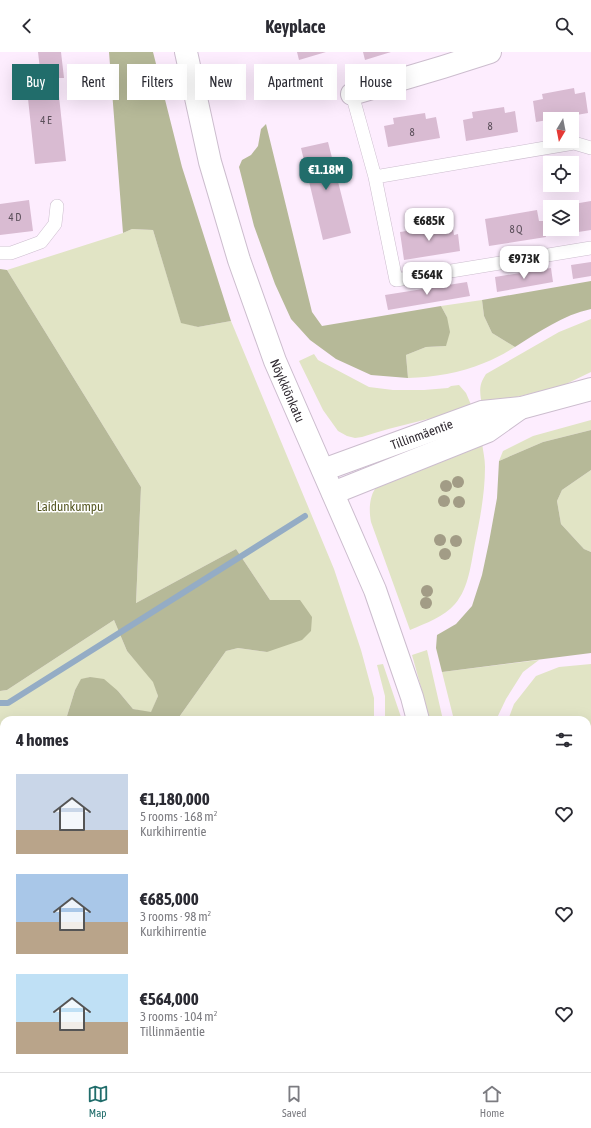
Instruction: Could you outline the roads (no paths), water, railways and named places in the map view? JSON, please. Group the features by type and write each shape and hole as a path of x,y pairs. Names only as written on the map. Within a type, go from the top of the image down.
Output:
{"main road":[{"name":"Nöykkiönkatu","path":"186,52 210,162 239,260 275,361 375,590 412,697 417,716"},
{"path":"406,78 490,52"},
{"name":"Tillinmäentie","path":"323,470 482,412 522,408 591,389"},
{"name":"Tillinmäentie","path":"333,493 488,431 522,408"}],"lane":[{"path":"354,100 374,177 396,280 591,248"},
{"path":"374,177 574,144 591,148"},
{"path":"0,253 11,253 41,242 55,224 57,206"}],"waterway":[{"path":"0,703 8,703 305,516"}],"park label":[{"name":"Laidunkumpu","path":"70,506"}]}
